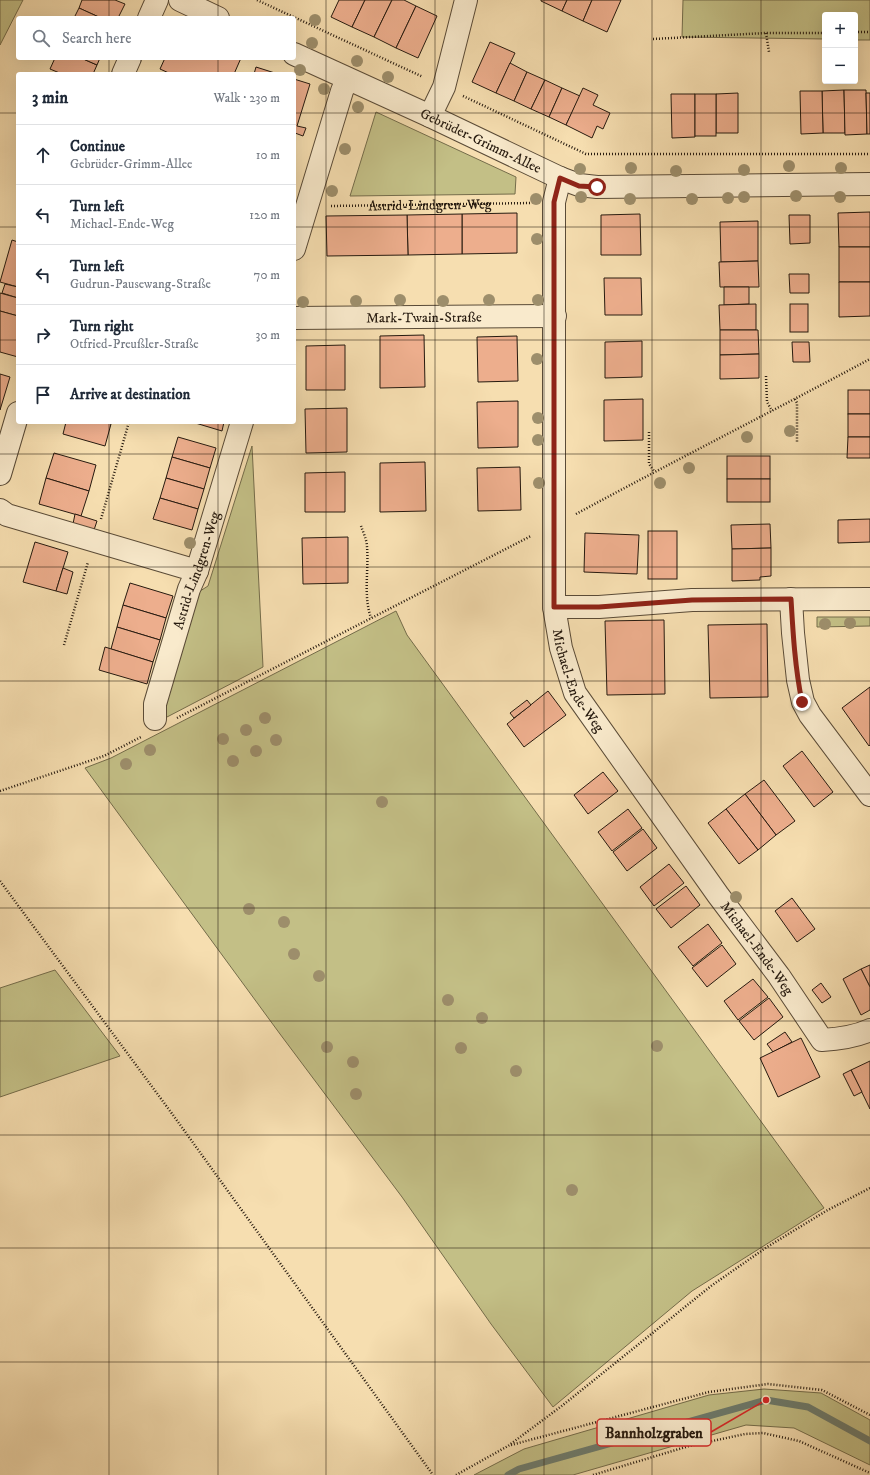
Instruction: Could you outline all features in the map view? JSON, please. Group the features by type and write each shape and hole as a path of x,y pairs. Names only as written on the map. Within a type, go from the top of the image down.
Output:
{"street":[{"path":"150,16 157,0"},
{"path":"180,0 214,16"},
{"path":"430,116 444,87 466,0"},
{"name":"Gebrüder-Grimm-Allee","path":"296,55 579,186 870,184"},
{"path":"123,72 129,60"},
{"path":"296,242 347,79"},
{"name":"Michael-Ende-Weg","path":"560,178 554,202 554,607 561,648 575,693 718,895 779,976 822,1040 846,1038 862,1034 870,1030"},
{"name":"Mark-Twain-Straße","path":"296,318 554,316"},
{"path":"0,474 16,420"},
{"name":"Astrid-Lindgren-Weg","path":"158,724 155,704 189,589 197,571 241,424"},
{"path":"0,510 7,515 197,571"},
{"path":"791,599 798,680 802,702 810,715 870,795"},
{"path":"554,607 599,607 692,600 870,599"}],"path":[{"path":"257,0 291,16"},
{"path":"296,18 586,154 870,154"},
{"path":"653,39 766,33 822,32"},
{"path":"858,32 870,32"},
{"path":"766,33 769,52"},
{"name":"Astrid-Lindgren-Weg","path":"307,206 554,202"},
{"path":"0,791 104,756 158,724 371,618 870,359"},
{"path":"766,376 766,402 772,411"},
{"path":"795,399 797,403 797,442"},
{"path":"649,432 649,464 654,471"},
{"path":"361,526 368,545 368,609 371,618"},
{"path":"0,881 434,1475"},
{"path":"456,1475 508,1446 564,1405 711,1286 767,1247 826,1211 870,1188"},
{"path":"508,1446 709,1392 768,1384 822,1390 870,1415"},
{"path":"594,1475 689,1446 744,1434 763,1433 799,1441 870,1473"}],"shaded area":[{"path":"0,0 23,0 0,45"},
{"path":"683,0 870,0 870,40 858,40 858,12 822,12 822,39 682,37"},
{"path":"376,112 516,177 515,194 350,196"},
{"path":"252,446 263,667 167,717 163,708 197,593 208,586"},
{"path":"396,611 407,635 824,1208 692,1291 553,1407 491,1324 402,1197 280,1034 85,768 111,758"},
{"path":"817,617 870,617 870,626 817,627"},
{"path":"55,970 120,1056 0,1097 0,988"},
{"path":"764,1389 821,1393 870,1420 870,1465 794,1428 746,1425 573,1475 474,1475 524,1449 709,1395"}],"building":[{"path":"82,0 115,0 125,4 119,16 97,16 79,8"},
{"path":"339,0 365,0 352,27 331,17"},
{"path":"365,0 392,0 374,37 352,27"},
{"path":"392,0 404,0 416,6 396,48 374,37"},
{"path":"541,0 567,0 562,11"},
{"path":"567,0 592,0 583,21 562,11"},
{"path":"592,0 621,0 607,32 583,21"},
{"path":"416,6 437,16 418,58 396,48"},
{"path":"79,8 97,16 75,16"},
{"path":"490,42 515,53 496,93 472,82"},
{"path":"54,60 86,60 97,65 94,72 57,72 50,69"},
{"path":"86,60 99,60 97,65"},
{"path":"164,60 240,60 235,72 167,72 160,69"},
{"path":"510,63 527,72 514,101 496,93"},
{"path":"256,67 272,72 255,72"},
{"path":"527,72 545,80 531,109 514,101"},
{"path":"296,80 310,84 297,126 306,128 303,136 296,133"},
{"path":"545,80 562,88 549,117 531,109"},
{"path":"562,88 580,96 566,125 549,117"},
{"path":"583,88 598,95 593,105 610,113 603,129 597,126 592,138 566,125"},
{"path":"844,90 845,133 823,133 822,91"},
{"path":"844,90 866,90 867,134 845,135"},
{"path":"800,91 822,91 823,133 801,134"},
{"path":"738,93 738,133 716,133 716,94"},
{"path":"866,93 870,93 870,134 867,134"},
{"path":"671,94 695,94 695,137 672,138"},
{"path":"695,94 716,94 716,136 695,136"},
{"path":"870,212 870,247 839,247 838,213"},
{"path":"517,213 517,253 462,254 462,214"},
{"path":"462,214 462,254 408,255 407,215"},
{"path":"640,214 641,255 601,255 601,215"},
{"path":"407,215 408,255 327,256 326,216"},
{"path":"789,215 810,215 810,243 790,244"},
{"path":"758,221 758,261 721,262 720,222"},
{"path":"12,240 16,241 16,286 0,282"},
{"path":"839,247 870,247 870,282 839,282"},
{"path":"758,261 759,287 720,287 719,262"},
{"path":"789,274 809,274 809,293 790,293"},
{"path":"604,278 641,278 642,315 605,315"},
{"path":"839,282 870,282 870,316 839,317"},
{"path":"5,284 16,287 16,297 2,293"},
{"path":"724,287 749,287 749,304 724,305"},
{"path":"0,293 16,297 16,315 0,311"},
{"path":"756,304 756,330 720,330 719,305"},
{"path":"790,304 808,304 808,332 790,332"},
{"path":"0,311 16,315 16,356 0,352"},
{"path":"720,330 758,330 759,354 720,355"},
{"path":"424,335 425,387 380,388 380,336"},
{"path":"517,336 518,381 478,382 477,337"},
{"path":"642,341 642,377 605,378 605,342"},
{"path":"792,342 809,342 810,362 793,362"},
{"path":"345,345 345,390 306,390 306,346"},
{"path":"759,354 759,378 720,379 720,355"},
{"path":"0,374 10,377 0,410"},
{"path":"848,390 870,390 870,414 848,414"},
{"path":"643,399 643,440 604,441 604,400"},
{"path":"518,401 518,447 478,448 477,402"},
{"path":"347,408 347,452 306,453 305,409"},
{"path":"848,414 870,414 870,437 848,437"},
{"path":"66,424 111,424 105,446 63,434"},
{"path":"199,424 224,424 222,431"},
{"path":"178,437 216,448 210,468 172,457"},
{"path":"848,437 870,437 870,458 847,458"},
{"path":"54,453 96,465 89,491 46,478"},
{"path":"727,456 770,456 770,479 727,479"},
{"path":"172,457 210,468 204,489 166,478"},
{"path":"425,462 426,511 380,512 380,463"},
{"path":"520,467 521,510 478,511 477,468"},
{"path":"345,472 345,512 305,512 305,473"},
{"path":"46,478 89,491 81,516 39,504"},
{"path":"166,478 204,489 198,509 160,498"},
{"path":"727,479 770,479 770,502 727,502"},
{"path":"160,498 198,509 192,530 153,519"},
{"path":"75,514 97,521 94,530 73,524"},
{"path":"870,519 870,542 838,543 838,520"},
{"path":"770,524 771,548 732,549 731,525"},
{"path":"648,531 677,531 677,579 648,579"},
{"path":"585,533 639,535 637,574 584,572"},
{"path":"348,537 348,583 303,584 302,538"},
{"path":"35,542 68,552 56,591 23,582"},
{"path":"771,548 771,576 760,577 760,580 732,581 732,549"},
{"path":"63,568 73,572 67,594 56,591"},
{"path":"130,583 173,596 166,618 123,605"},
{"path":"123,605 166,618 160,640 117,627"},
{"path":"664,620 665,694 607,695 605,621"},
{"path":"767,624 768,697 710,698 708,625"},
{"path":"117,627 160,640 153,662 111,649"},
{"path":"105,647 153,662 147,684 99,670"},
{"path":"870,687 870,745 869,746 842,708"},
{"path":"548,691 566,715 524,747 507,724"},
{"path":"527,700 531,705 514,718 510,713"},
{"path":"802,751 833,792 814,807 783,766"},
{"path":"603,772 618,791 588,814 574,795"},
{"path":"764,780 795,821 776,835 745,794"},
{"path":"745,794 776,835 758,850 726,809"},
{"path":"628,809 642,828 612,851 598,832"},
{"path":"726,809 758,850 739,864 708,823"},
{"path":"643,829 657,848 627,871 613,852"},
{"path":"669,864 684,883 654,906 640,887"},
{"path":"686,886 700,905 671,928 656,909"},
{"path":"792,898 815,929 797,942 775,911"},
{"path":"708,924 722,943 693,966 678,947"},
{"path":"722,945 736,964 707,987 692,968"},
{"path":"870,965 870,987 861,969"},
{"path":"861,969 870,987 870,1010 861,1015 843,979"},
{"path":"753,979 768,997 738,1020 724,1001"},
{"path":"821,983 831,997 822,1003 812,990"},
{"path":"769,998 783,1017 754,1040 739,1021"},
{"path":"785,1032 792,1042 773,1052 767,1044"},
{"path":"801,1038 820,1077 778,1097 760,1058"},
{"path":"870,1061 870,1109 851,1070"},
{"path":"851,1070 862,1092 854,1096 843,1074"}],"waterway":[{"path":"508,1475 519,1469 766,1400 808,1407 870,1441"}],"place":[{"name":"Bannholzgraben","path":"766,1400"}],"route":[{"path":"597,187 579,186 560,178 554,202 554,607 599,607 692,600 791,599 798,680 802,702"}]}
